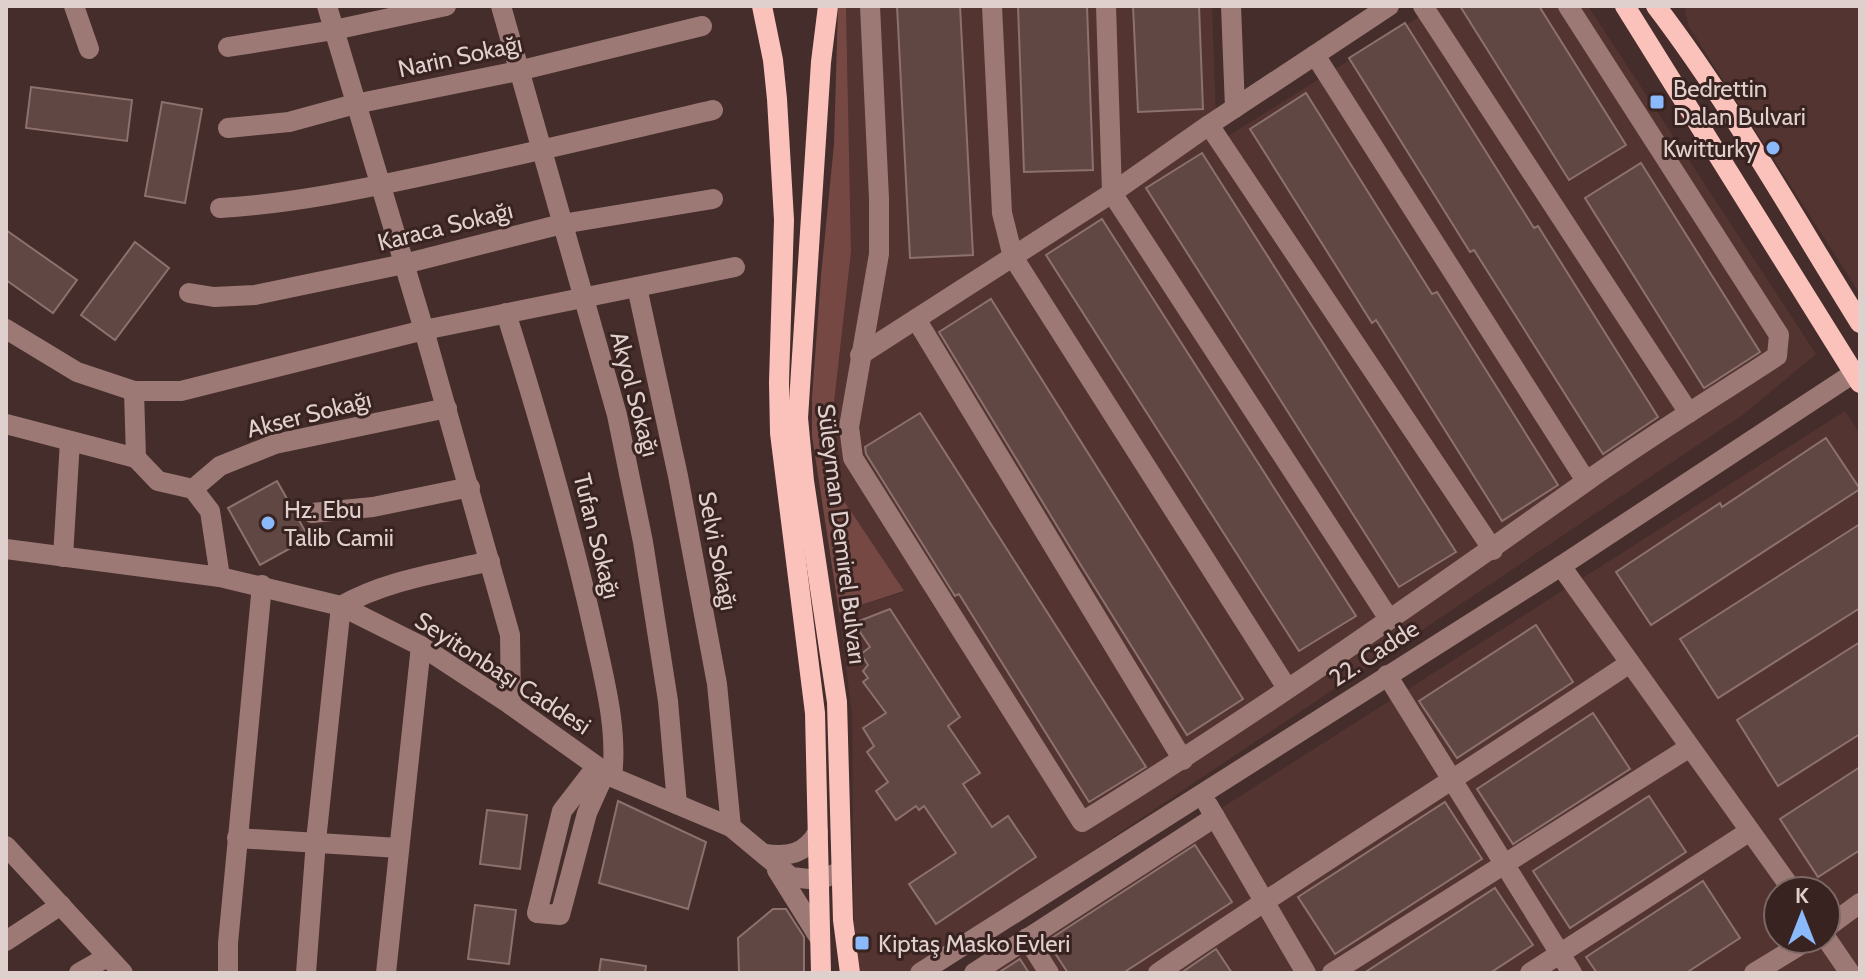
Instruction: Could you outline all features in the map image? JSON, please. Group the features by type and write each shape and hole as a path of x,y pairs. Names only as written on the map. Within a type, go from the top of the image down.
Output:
{"main road":[{"name":"Süleyman Demirel Bulvarı","path":"762,6 773,60 784,220 778,404 815,713 821,973"},
{"path":"773,60 775,20 781,6"},
{"path":"819,6 821,62"},
{"name":"Süleyman Demirel Bulvarı","path":"828,6 821,62 798,418 804,481 837,702 840,872 850,973"},
{"path":"1625,6 1857,378"},
{"path":"1656,6 1678,35"},
{"path":"1671,6 1668,17 1678,35 1860,323"}],"street":[{"path":"74,6 89,49"},
{"path":"327,6 470,487 510,635 511,705"},
{"path":"228,47 334,30 446,6"},
{"name":"Akyol Sokağı","path":"501,6 617,415 643,542 668,701 677,804"},
{"path":"870,6 879,254 849,427 853,458 1082,822 1183,760 1493,550 1586,481 1777,356 1779,335 1568,6"},
{"path":"992,6 1002,213 1013,257 1287,688"},
{"path":"1106,6 1112,193 1389,619"},
{"path":"1231,6 1235,108"},
{"path":"860,355 1112,193 1389,6"},
{"path":"1423,6 1689,413"},
{"name":"Narin Sokağı","path":"228,128 289,122 355,104 518,71 702,26"},
{"path":"1315,55 1586,481"},
{"path":"220,208 259,206 380,185 713,110"},
{"path":"1209,125 1493,550"},
{"name":"Karaca Sokağı","path":"189,293 214,297 255,295 404,264 562,224 713,199"},
{"path":"6,329 77,372 134,391 181,391 424,330 735,267"},
{"name":"Selvi Sokağı","path":"637,287 678,476 717,684 731,827"},
{"name":"Tufan Sokağı","path":"506,313 539,417 584,587 604,680 615,744 604,772"},
{"path":"916,319 1183,760"},
{"name":"22. Cadde","path":"920,973 1857,378"},
{"path":"134,391 136,458"},
{"name":"Akser Sokağı","path":"193,489 220,466 275,444 447,408"},
{"path":"6,424 136,458 158,481 193,489 210,511 220,577"},
{"path":"63,557 70,441"},
{"path":"312,513 373,507 470,487"},
{"name":"Seyitonbaşı Caddesi","path":"6,549 220,577 341,606 421,646 511,705 604,772 731,827 791,877 818,880"},
{"path":"306,973 316,841 341,606 361,595 406,581 490,561"},
{"path":"1561,566 1782,875"},
{"path":"228,973 237,838 262,585"},
{"path":"386,973 421,646"},
{"path":"1158,973 1630,663"},
{"path":"1387,675 1572,973"},
{"path":"1332,973 1690,747"},
{"path":"604,772 587,813 560,915 537,913 562,811 604,772"},
{"path":"1202,795 1306,973"},
{"path":"974,973 1215,817"},
{"path":"1530,973 1750,831"},
{"path":"765,854 789,856 797,853 811,843 818,832"},
{"path":"237,838 399,848"},
{"path":"6,846 123,973"},
{"name":"Seyitonbaşı Caddesi","path":"765,854 820,939"},
{"path":"818,880 840,872"},
{"path":"6,941 61,905"},
{"path":"1027,938 1049,973"},
{"path":"1754,973 1784,955"},
{"path":"1838,955 1850,973"},
{"path":"79,973 107,957"}],"shaded area":[{"path":"838,6 846,6 851,252 826,474 904,591 839,612 812,436 821,276 834,144"},
{"path":"846,6 1212,6 1217,143 1436,6 1588,6 1816,354 1744,414 906,973 858,973 854,960 852,714 839,612 904,592 826,474 851,252"},
{"path":"1686,6 1860,6 1860,294 1689,27"},
{"path":"1845,411 1860,434 1860,973 962,973"}],"building":[{"path":"897,6 960,6 973,255 910,258"},
{"path":"1018,6 1087,6 1093,170 1024,172"},
{"path":"1133,6 1199,6 1203,109 1138,112"},
{"path":"1460,6 1539,6 1626,145 1569,180"},
{"path":"1405,23 1658,417 1603,454 1474,250 1470,252 1349,58"},
{"path":"31,87 132,100 127,141 26,128"},
{"path":"1306,93 1432,294 1437,292 1558,485 1502,521 1376,320 1372,323 1250,129"},
{"path":"162,102 202,109 185,203 145,196"},
{"path":"1202,153 1456,552 1399,587 1146,188"},
{"path":"1641,163 1760,352 1704,388 1585,198"},
{"path":"1102,219 1356,616 1299,651 1046,255"},
{"path":"6,230 77,280 53,313 6,280"},
{"path":"135,242 169,268 115,340 81,315"},
{"path":"991,299 1243,699 1187,735 939,332"},
{"path":"920,413 1146,767 1089,802 959,594 955,596 866,454 865,447"},
{"path":"1826,438 1860,489 1651,625 1616,572"},
{"name":"Hz. Ebu Talib Camii","path":"277,481 309,538 260,565 228,508"},
{"path":"1860,524 1860,608 1718,698 1680,639"},
{"path":"890,609 960,717 948,726 980,773 963,784 992,827 1008,816 1036,857 936,924 909,884 956,853 924,806 919,810 916,806 896,820 876,791 888,782 867,752 874,746 863,728 886,713 863,682 868,678 863,671 868,665 861,654 870,647 854,623"},
{"path":"1536,625 1573,682 1457,758 1419,701"},
{"path":"1860,642 1860,734 1778,786 1737,720"},
{"path":"1593,713 1630,769 1513,844 1477,789"},
{"path":"1860,767 1860,850 1817,875 1780,819"},
{"path":"1649,796 1686,852 1570,928 1533,871"},
{"path":"618,801 706,842 688,909 599,883"},
{"path":"1445,802 1482,859 1335,954 1298,897"},
{"path":"487,810 527,815 520,869 480,864"},
{"path":"1195,845 1232,902 1123,973 1068,973 1047,941"},
{"path":"1703,881 1740,938 1686,973 1597,973 1586,957"},
{"path":"1495,888 1533,945 1490,973 1364,973"},
{"path":"475,905 516,910 509,964 468,959"},
{"path":"773,909 786,909 804,937 804,973 739,973 738,938"},
{"path":"1216,949 1232,973 1181,973"},
{"path":"601,959 646,966 645,973 599,973"},
{"path":"1020,959 1029,973 998,973"}],"place":[{"name":"Bedrettin Dalan Bulvari","path":"1657,102"},
{"name":"Kwitturky","path":"1773,148"},
{"name":"Hz. Ebu Talib Camii","path":"268,523"},
{"name":"Kiptaş Masko Evleri","path":"862,943"}]}
